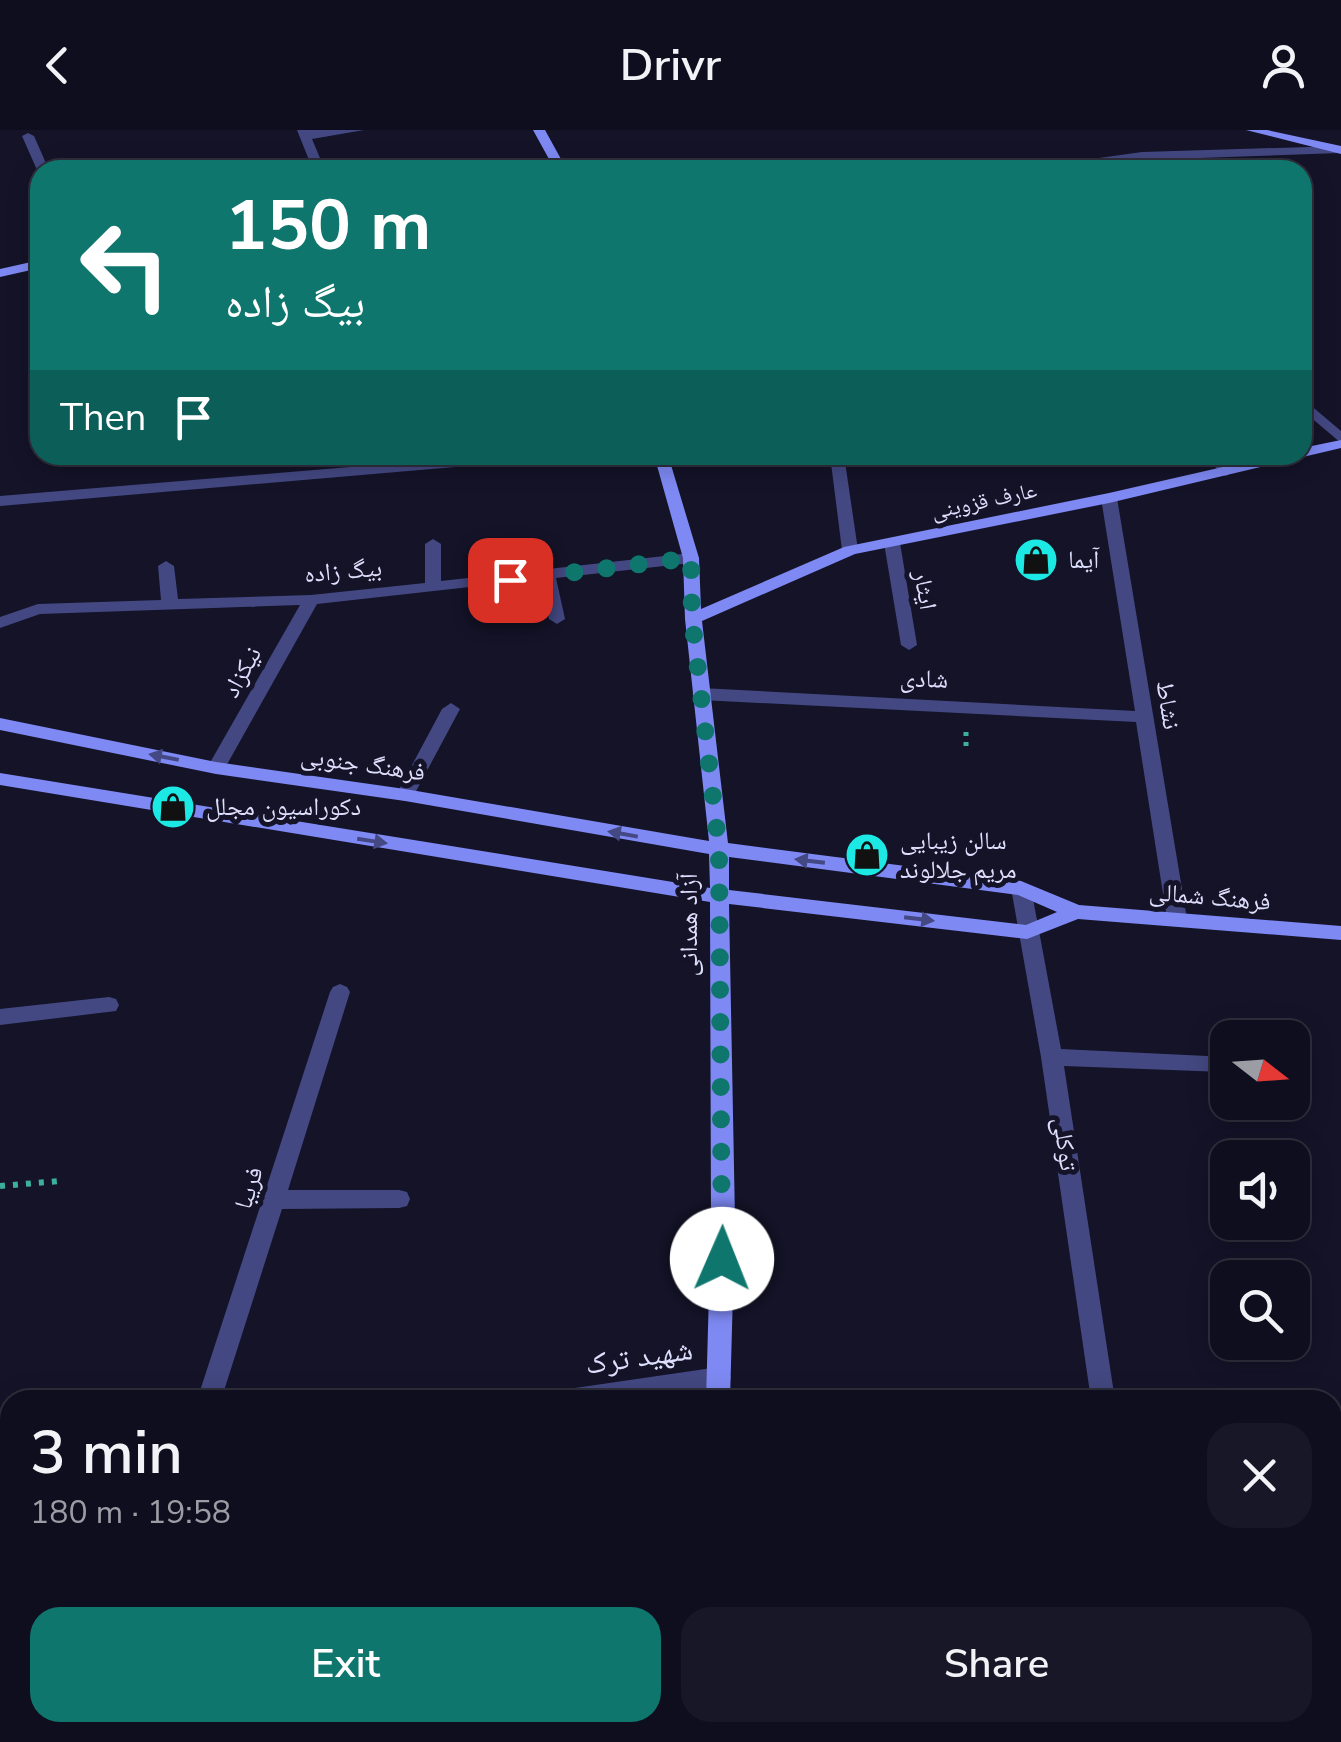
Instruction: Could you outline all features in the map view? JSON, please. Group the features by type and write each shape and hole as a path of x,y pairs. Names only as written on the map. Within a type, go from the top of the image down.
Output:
{"street":[{"path":"315,160 304,133 358,130"},
{"path":"539,130 556,160"},
{"path":"1252,130 1340,149"},
{"path":"28,136 39,160"},
{"path":"1113,160 1340,149"},
{"path":"1142,156 1146,160"},
{"path":"0,273 30,266"},
{"path":"1312,412 1341,441 1312,450"},
{"path":"0,501 430,465"},
{"name":"آزاد همدانی","path":"664,465 691,558 692,618 719,849 724,1220 719,1389"},
{"path":"838,465 850,550"},
{"path":"1221,465 1226,471"},
{"name":"عارف قزوینی","path":"692,618 850,550 1252,465"},
{"name":"نشاط","path":"1109,498 1178,920"},
{"name":"ایثار","path":"892,543 909,645"},
{"path":"433,544 433,588"},
{"name":"بیگ زاده","path":"0,624 38,610 311,600 691,558"},
{"path":"166,566 170,604"},
{"path":"548,576 557,619"},
{"name":"نیکزاد","path":"216,768 311,600"},
{"name":"شادی","path":"702,694 1145,718"},
{"path":"404,795 451,708"},
{"name":"فرهنگ جنوبی","path":"0,724 216,768 404,795 719,849"},
{"path":"0,779 718,896"},
{"name":"فرهنگ شمالی","path":"719,849 1022,888 1076,912 1341,932"},
{"name":"توکلی","path":"1022,888 1102,1390"},
{"name":"فرهنگ شمالی","path":"718,896 1027,932 1076,912"},
{"name":"فریبا","path":"212,1390 340,992"},
{"path":"0,1016 109,1005"},
{"path":"1052,1057 1210,1063"},
{"path":"274,1200 398,1199"}],"path":[{"path":"0,1186 60,1181"}],"place":[{"name":"آيما","path":"1036,560"},
{"name":"دکوراسیون مجلل","path":"173,807"},
{"name":"سالن زیبایی مریم جلالوند","path":"867,855"}],"route":[{"path":"510,580 691,558 692,618 719,849 722,1259"}]}
